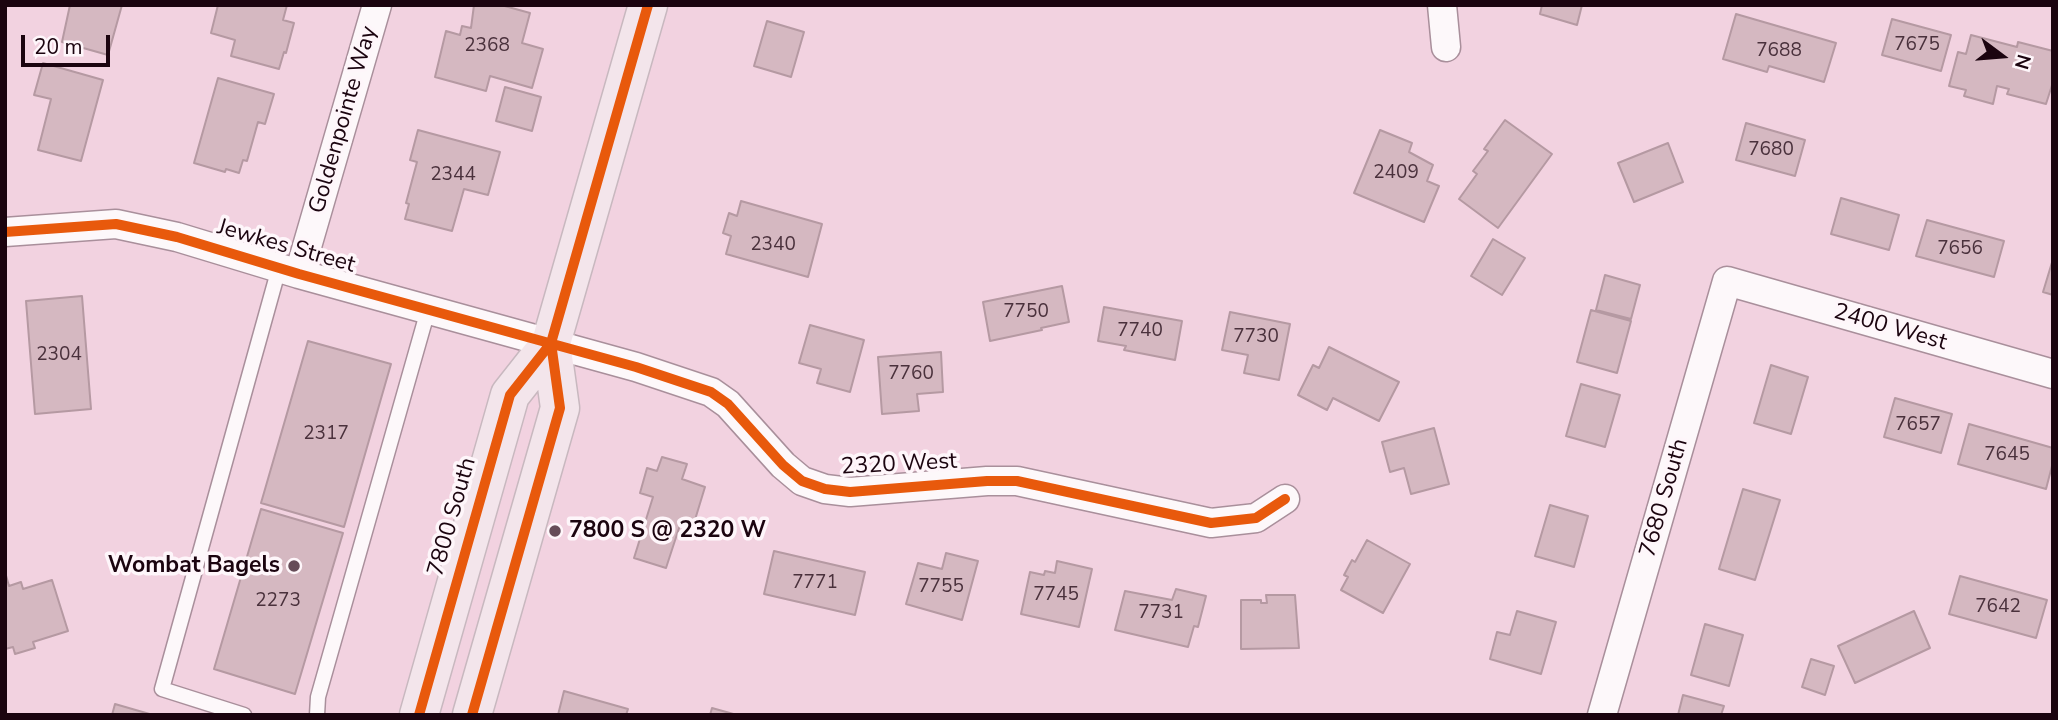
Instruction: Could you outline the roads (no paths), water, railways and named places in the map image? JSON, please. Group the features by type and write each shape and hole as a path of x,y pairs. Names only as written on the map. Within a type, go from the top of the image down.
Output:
{"main road":[{"name":"7800 South","path":"419,715 510,395 551,343 648,5"},
{"name":"7800 South","path":"472,715 559,408 551,343"}],"street":[{"name":"Goldenpointe Way","path":"289,271 377,5"},
{"path":"1442,5 1446,47"},
{"name":"Jewkes Street","path":"5,232 116,224 177,237 289,271 551,343"},
{"name":"2400 West","path":"1727,281 2053,374"},
{"name":"7680 South","path":"1602,715 1727,281"},
{"name":"2320 West","path":"551,343 711,392 728,404 783,465 802,481 825,489 850,492 1017,481 1211,523 1256,518 1285,499"}],"lane":[{"path":"244,715 162,689 289,271"},
{"path":"317,715 318,697 428,310"}],"place":[{"name":"7800 S @ 2320 W","path":"555,531"},
{"name":"Wombat Bagels","path":"294,566"}]}
